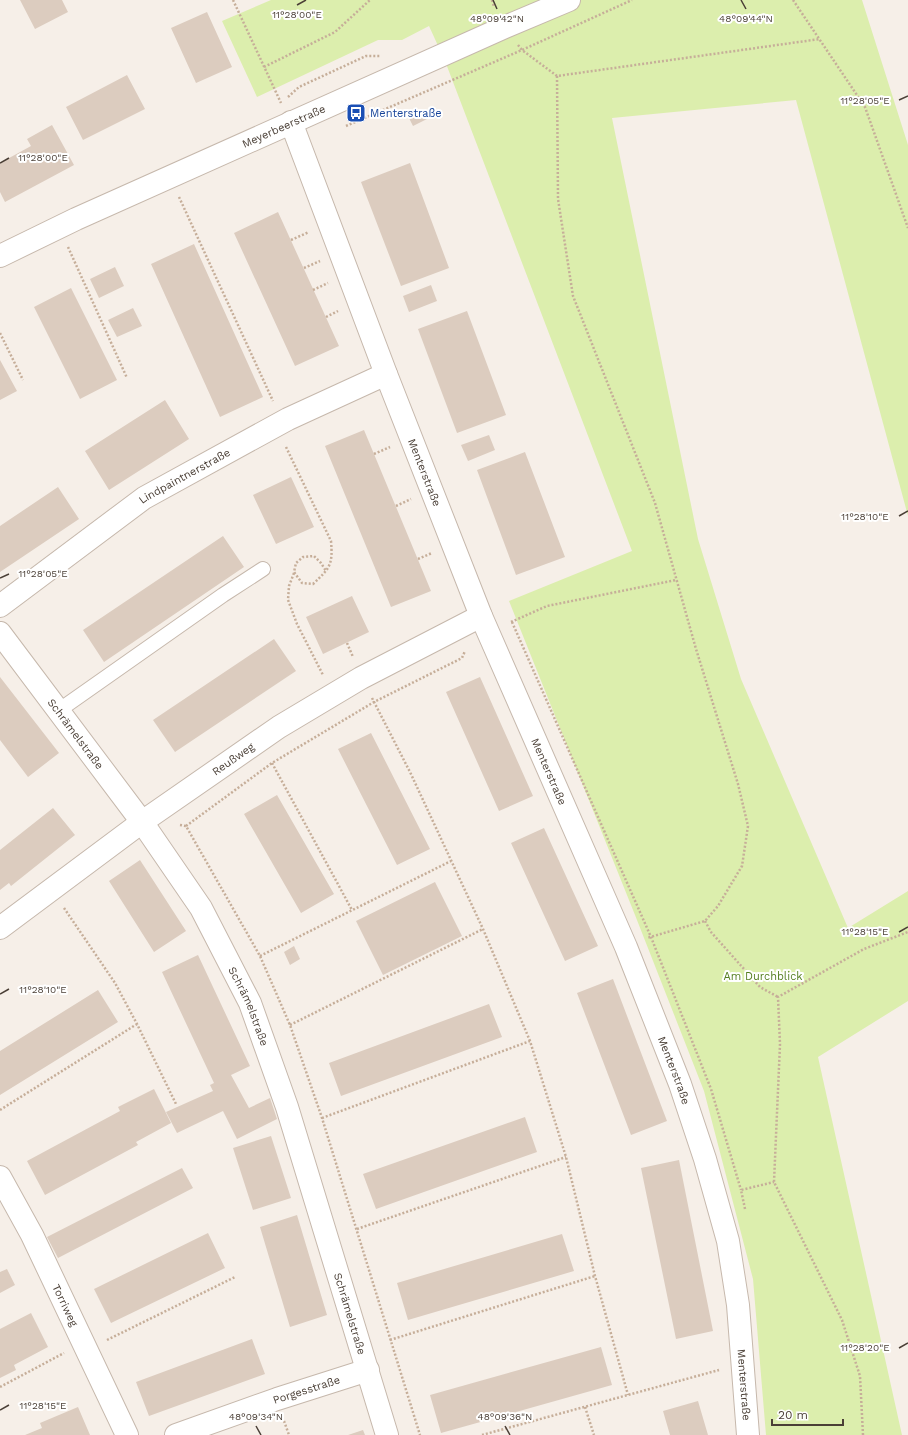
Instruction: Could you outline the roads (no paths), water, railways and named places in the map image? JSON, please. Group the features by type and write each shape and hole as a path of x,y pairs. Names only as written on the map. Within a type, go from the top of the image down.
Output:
{"street":[{"name":"Meyerbeerstraße","path":"0,256 170,176 569,0"},
{"name":"Menterstraße","path":"291,122 386,374 485,624 626,947 680,1084 705,1159 728,1241 738,1305 748,1435"},
{"name":"Lindpaintnerstraße","path":"0,606 144,498 279,425 386,374"},
{"name":"Reußweg","path":"0,928 142,822 279,726 361,678 485,624"},
{"name":"Schrämelstraße","path":"0,632 142,822 201,908 250,1003 288,1107 387,1435"},
{"name":"Torriweg","path":"0,1177 32,1235 127,1435"},
{"name":"Porgesstraße","path":"176,1435 277,1399 368,1370"}],"lane":[{"path":"58,711 223,594 263,569"}],"place":[{"name":"Menterstraße","path":"356,113"}],"park label":[{"name":"Am Durchblick","path":"763,976"}]}
